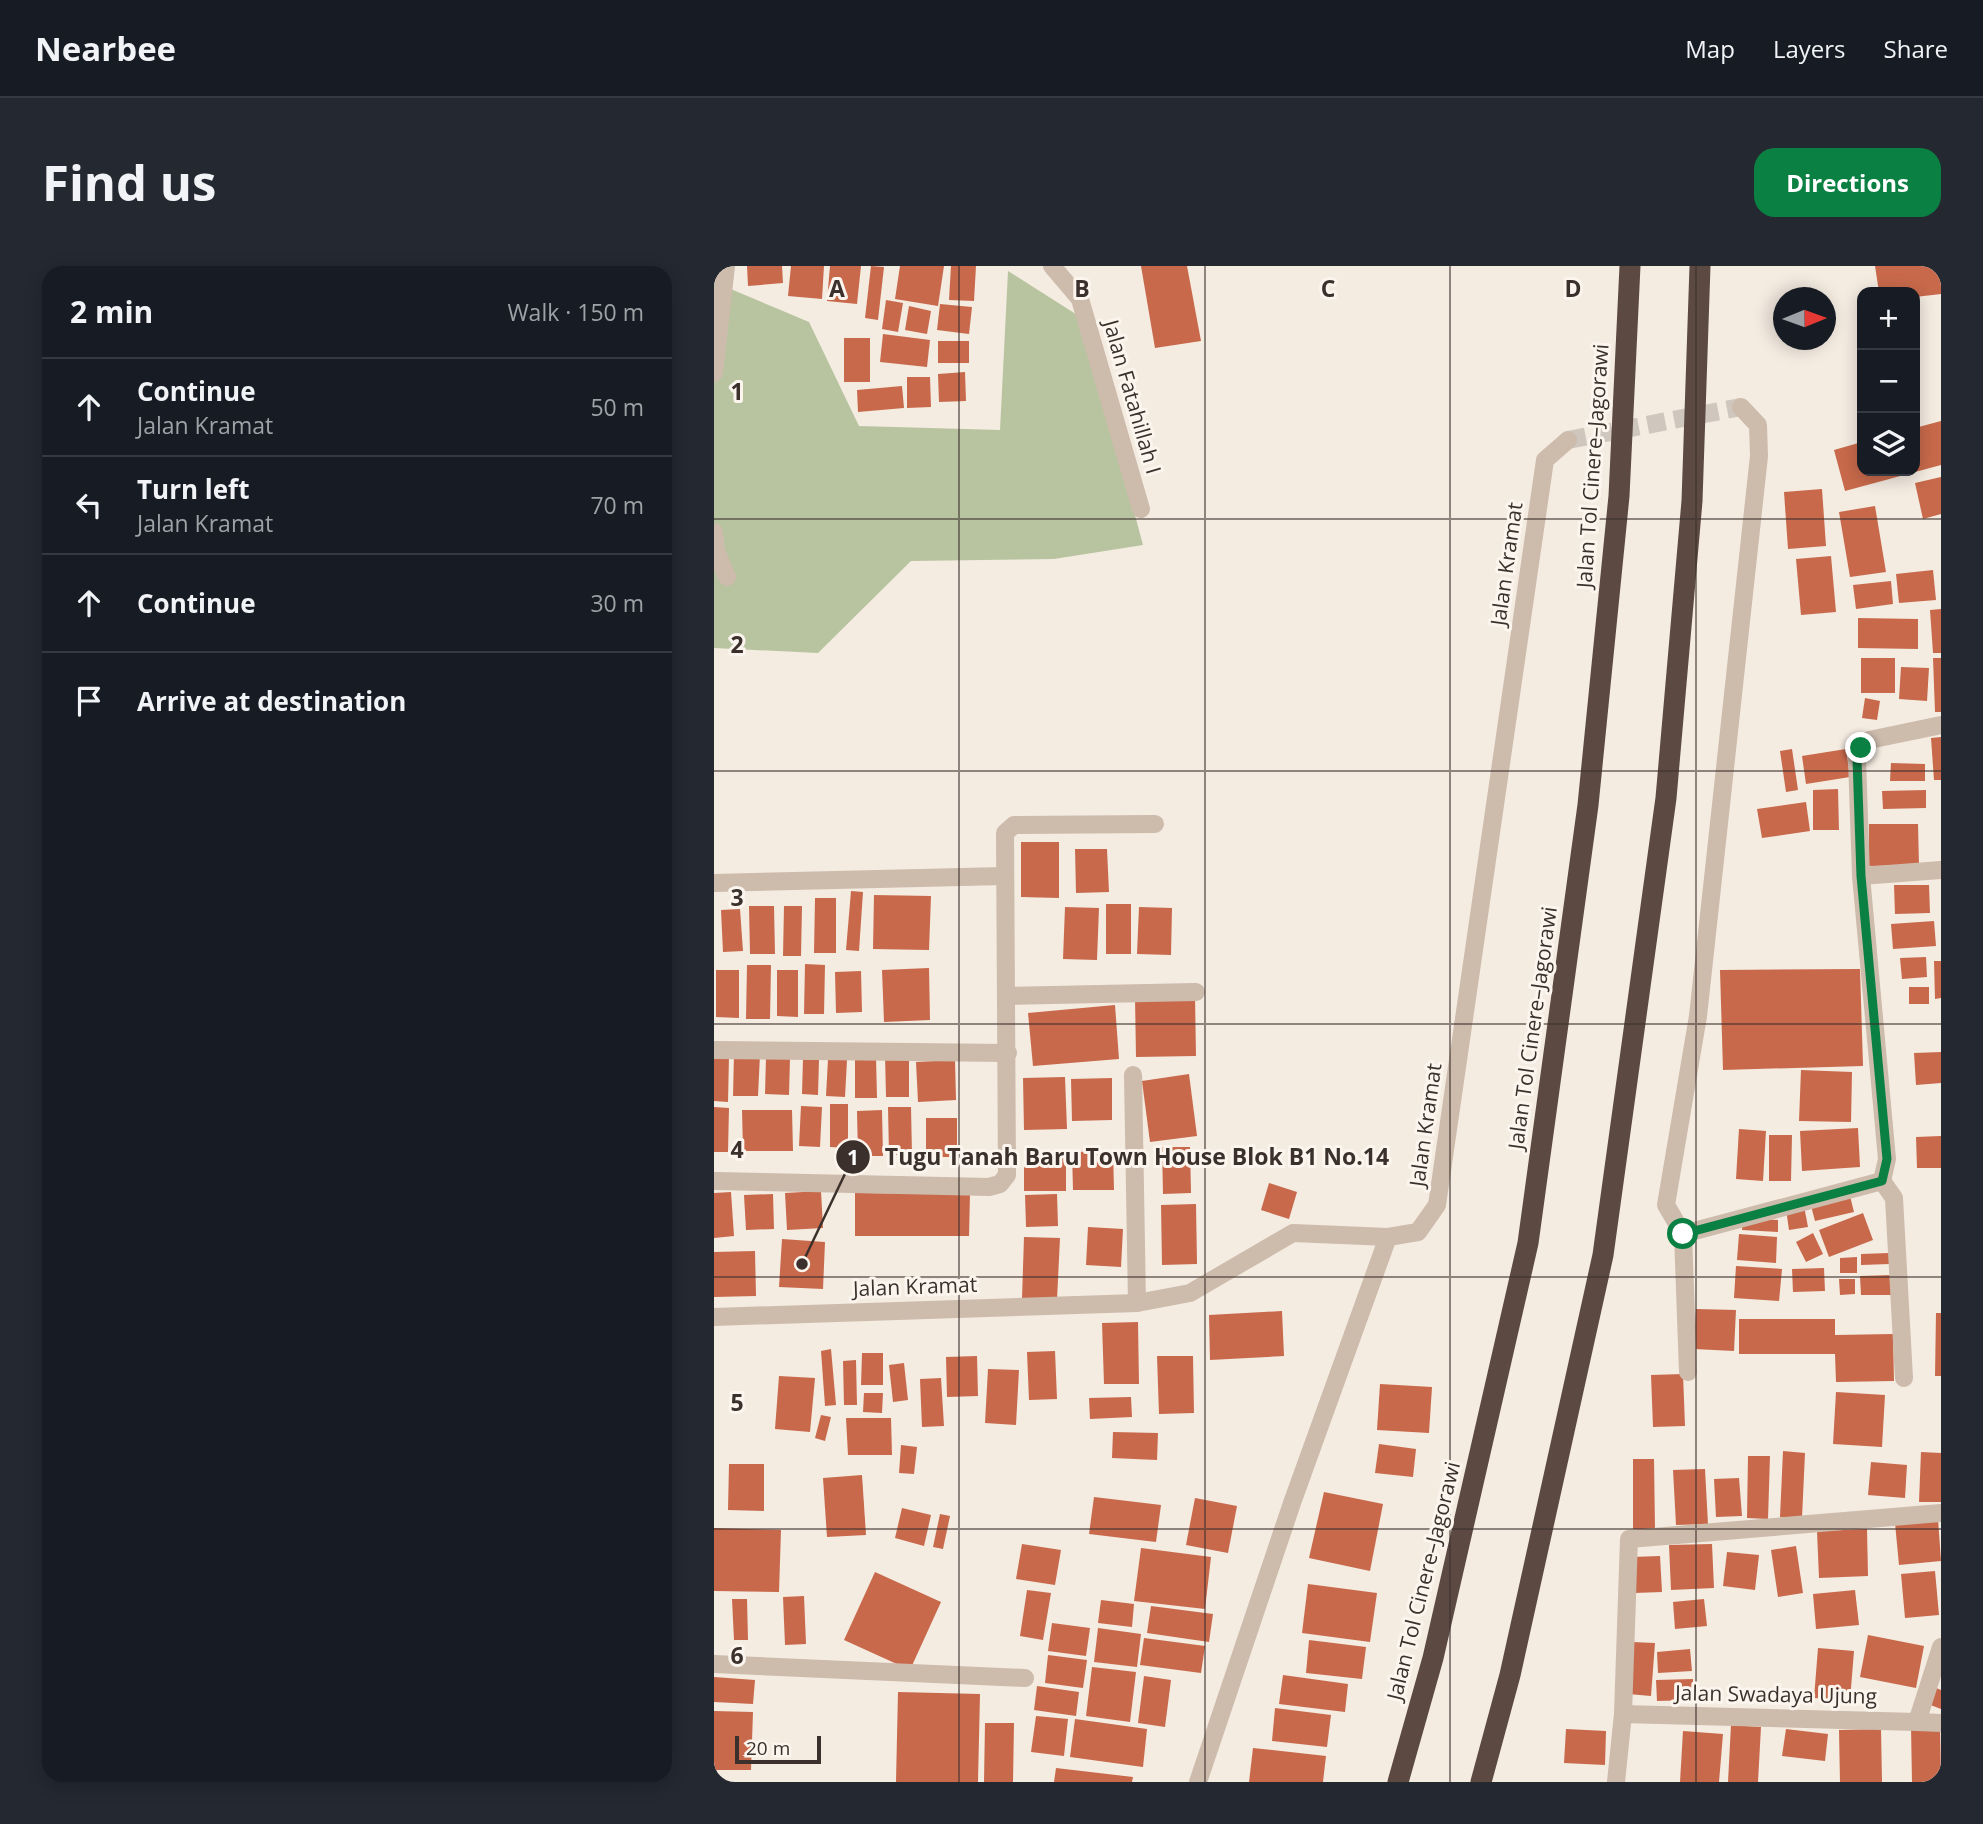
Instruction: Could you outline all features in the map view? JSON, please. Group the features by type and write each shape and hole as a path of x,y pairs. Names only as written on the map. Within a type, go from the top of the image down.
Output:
{"highway":[{"name":"Jalan Tol Cinere–Jagorawi","path":"1398,1782 1433,1658 1528,1243 1588,805 1619,496 1630,266"},
{"path":"1481,1782 1510,1675 1603,1255 1666,798 1692,501 1700,266"}],"street":[{"path":"714,373 726,266"},
{"name":"Jalan Fatahillah I","path":"1052,266 1080,299 1141,509"},
{"path":"1688,1372 1683,1234 1666,1205 1698,1016 1759,456 1758,425 1741,407"},
{"name":"Jalan Kramat","path":"714,1317 1137,1303 1189,1293 1293,1233 1388,1237 1418,1233 1437,1205 1545,460 1568,440"},
{"path":"714,532 716,551 727,578"},
{"path":"1904,1378 1894,1198 1882,1181 1887,1159 1861,876 1857,759 1868,740 1941,725"},
{"path":"714,1181 989,1187 1000,1184 1007,1175 1005,833 1014,825 1155,824"},
{"path":"1861,876 1941,870"},
{"path":"714,883 1004,876"},
{"path":"1006,996 1196,992"},
{"path":"714,1050 1008,1053"},
{"path":"1133,1075 1137,1303"},
{"path":"1683,1234 1882,1181"},
{"path":"1198,1782 1292,1503 1388,1237"},
{"path":"1616,1782 1623,1714 1629,1539 1941,1513"},
{"path":"1917,1722 1941,1647"},
{"path":"714,1664 1025,1678"},
{"name":"Jalan Swadaya Ujung","path":"1623,1714 1941,1723"}],"green space":[{"path":"1008,271 1082,318 1143,545 1054,559 911,561 818,653 714,648 714,282 809,322 859,426 1000,430"}],"building":[{"path":"747,266 782,266 783,283 748,286"},
{"path":"791,266 824,266 822,299 788,296"},
{"path":"830,266 861,266 857,304 827,301"},
{"path":"871,266 884,267 878,320 865,318"},
{"path":"900,266 944,266 938,306 895,299"},
{"path":"951,266 976,266 974,301 949,300"},
{"path":"1141,266 1187,266 1201,341 1155,348"},
{"path":"1875,266 1941,266 1941,294 1920,296 1920,287 1878,287"},
{"path":"886,300 903,303 898,332 882,329"},
{"path":"940,304 972,307 969,334 937,330"},
{"path":"909,306 931,311 927,334 905,330"},
{"path":"883,334 930,340 927,367 880,362"},
{"path":"844,338 870,338 870,382 844,382"},
{"path":"938,341 969,341 969,363 938,363"},
{"path":"965,372 966,401 939,402 938,374"},
{"path":"907,377 930,377 931,407 907,408"},
{"path":"902,386 904,408 858,412 857,390"},
{"path":"1941,421 1941,465 1920,471 1920,427"},
{"path":"1857,443 1857,476 1900,476 1845,491 1834,450"},
{"path":"1941,477 1941,514 1923,519 1915,483"},
{"path":"1822,489 1826,546 1788,549 1784,492"},
{"path":"1875,506 1886,572 1850,577 1839,512"},
{"path":"1831,556 1836,612 1801,615 1796,559"},
{"path":"1933,570 1936,600 1899,603 1896,574"},
{"path":"1891,581 1893,604 1856,609 1853,585"},
{"path":"1941,609 1941,653 1933,653 1930,610"},
{"path":"1858,618 1918,619 1918,649 1858,648"},
{"path":"1861,658 1895,658 1895,693 1861,693"},
{"path":"1933,658 1941,658 1941,712 1935,712"},
{"path":"1901,667 1929,668 1927,701 1899,699"},
{"path":"1865,698 1880,701 1877,720 1862,718"},
{"path":"1941,737 1941,780 1934,780 1931,738"},
{"path":"1792,749 1798,790 1786,792 1780,751"},
{"path":"1846,749 1850,777 1806,784 1802,756"},
{"path":"1891,763 1925,764 1925,781 1890,781"},
{"path":"1838,789 1839,830 1813,830 1813,790"},
{"path":"1926,790 1926,808 1883,809 1882,791"},
{"path":"1806,802 1810,831 1762,838 1757,809"},
{"path":"1869,824 1918,824 1919,865 1869,866"},
{"path":"1021,842 1059,842 1059,898 1021,897"},
{"path":"1075,849 1107,849 1109,892 1076,893"},
{"path":"1894,885 1929,885 1930,913 1895,914"},
{"path":"851,891 863,892 859,951 846,950"},
{"path":"874,895 931,896 929,950 873,949"},
{"path":"815,898 836,898 836,953 814,953"},
{"path":"1106,904 1131,904 1131,954 1106,954"},
{"path":"749,906 774,906 775,954 750,954"},
{"path":"784,906 802,906 801,956 783,956"},
{"path":"1065,907 1099,908 1097,960 1063,959"},
{"path":"1139,907 1172,908 1171,955 1137,954"},
{"path":"740,909 743,951 723,952 721,910"},
{"path":"1934,921 1936,946 1893,949 1891,924"},
{"path":"1926,957 1927,977 1902,979 1900,958"},
{"path":"1934,961 1941,961 1941,998 1935,999"},
{"path":"805,964 825,965 824,1014 804,1014"},
{"path":"747,965 771,965 770,1019 746,1019"},
{"path":"929,968 930,1020 884,1022 882,970"},
{"path":"1860,969 1863,1066 1723,1070 1720,970"},
{"path":"716,970 739,970 739,1018 716,1017"},
{"path":"777,970 798,970 798,1017 777,1016"},
{"path":"861,971 862,1012 836,1013 835,972"},
{"path":"1909,987 1929,987 1929,1004 1909,1004"},
{"path":"1195,996 1196,1056 1136,1057 1135,997"},
{"path":"1115,1005 1119,1059 1033,1066 1028,1013"},
{"path":"1941,1052 1941,1083 1916,1085 1914,1053"},
{"path":"734,1054 760,1054 758,1096 733,1096"},
{"path":"885,1054 909,1054 909,1097 886,1097"},
{"path":"714,1056 729,1056 728,1102 714,1101"},
{"path":"766,1057 790,1058 789,1095 765,1094"},
{"path":"855,1057 876,1057 877,1098 855,1098"},
{"path":"803,1059 819,1060 818,1095 802,1094"},
{"path":"828,1059 847,1060 845,1097 826,1096"},
{"path":"955,1060 956,1100 918,1102 916,1062"},
{"path":"1801,1070 1852,1072 1851,1122 1799,1121"},
{"path":"1189,1074 1197,1136 1150,1142 1142,1081"},
{"path":"1065,1077 1067,1129 1024,1130 1023,1078"},
{"path":"1112,1078 1112,1120 1072,1121 1071,1079"},
{"path":"830,1104 848,1104 848,1148 830,1147"},
{"path":"801,1106 822,1107 820,1147 799,1146"},
{"path":"714,1107 729,1108 728,1152 714,1152"},
{"path":"888,1107 911,1107 912,1155 889,1155"},
{"path":"742,1110 792,1110 793,1151 743,1151"},
{"path":"882,1110 883,1156 858,1156 857,1111"},
{"path":"926,1118 957,1118 957,1157 926,1157"},
{"path":"1858,1128 1860,1167 1802,1171 1800,1131"},
{"path":"1739,1129 1766,1131 1763,1181 1736,1179"},
{"path":"1769,1135 1792,1135 1791,1181 1769,1181"},
{"path":"1941,1136 1941,1168 1917,1168 1916,1137"},
{"path":"1162,1147 1190,1147 1191,1193 1163,1194"},
{"path":"1113,1151 1114,1190 1073,1190 1072,1152"},
{"path":"1024,1156 1066,1156 1066,1191 1024,1191"},
{"path":"1269,1183 1297,1192 1289,1219 1261,1210"},
{"path":"821,1191 823,1228 787,1230 785,1193"},
{"path":"731,1192 734,1236 714,1238 714,1193"},
{"path":"1849,1192 1854,1212 1815,1221 1810,1202"},
{"path":"855,1193 970,1194 969,1236 855,1236"},
{"path":"773,1194 774,1229 746,1230 744,1195"},
{"path":"1057,1194 1058,1226 1026,1227 1025,1195"},
{"path":"1196,1204 1197,1264 1162,1265 1161,1205"},
{"path":"1804,1206 1808,1227 1789,1230 1786,1209"},
{"path":"1863,1213 1873,1240 1829,1257 1819,1230"},
{"path":"1743,1218 1778,1220 1778,1232 1742,1230"},
{"path":"1088,1227 1123,1229 1121,1267 1086,1265"},
{"path":"1813,1233 1823,1254 1806,1262 1796,1242"},
{"path":"1739,1234 1777,1237 1776,1263 1737,1260"},
{"path":"1024,1237 1060,1238 1057,1300 1022,1299"},
{"path":"782,1239 825,1242 823,1289 779,1287"},
{"path":"755,1251 756,1296 714,1297 714,1252"},
{"path":"1889,1253 1890,1264 1861,1265 1861,1254"},
{"path":"1857,1257 1857,1273 1840,1273 1840,1258"},
{"path":"1736,1266 1782,1269 1779,1301 1734,1298"},
{"path":"1824,1268 1825,1291 1793,1292 1792,1269"},
{"path":"1893,1275 1893,1295 1861,1295 1860,1276"},
{"path":"1839,1279 1855,1279 1855,1294 1840,1295"},
{"path":"1696,1309 1736,1310 1734,1351 1694,1349"},
{"path":"1282,1311 1284,1356 1210,1360 1209,1315"},
{"path":"1936,1313 1941,1313 1941,1376 1935,1376"},
{"path":"1739,1319 1835,1319 1835,1335 1893,1334 1894,1381 1836,1382 1835,1354 1739,1354"},
{"path":"1138,1322 1139,1384 1104,1384 1102,1323"},
{"path":"831,1349 836,1405 825,1406 821,1351"},
{"path":"1055,1351 1057,1399 1029,1400 1027,1352"},
{"path":"862,1353 883,1353 883,1385 861,1385"},
{"path":"977,1356 978,1396 947,1397 946,1357"},
{"path":"1157,1356 1193,1356 1194,1413 1159,1414"},
{"path":"856,1360 857,1405 844,1405 843,1361"},
{"path":"904,1363 908,1400 893,1402 889,1365"},
{"path":"988,1369 1019,1370 1016,1425 985,1423"},
{"path":"1683,1374 1685,1426 1653,1427 1651,1375"},
{"path":"779,1376 815,1378 810,1432 775,1429"},
{"path":"941,1378 944,1426 922,1427 920,1379"},
{"path":"1380,1384 1432,1387 1429,1433 1377,1430"},
{"path":"1836,1392 1885,1395 1882,1447 1833,1444"},
{"path":"864,1393 883,1393 882,1413 863,1412"},
{"path":"1131,1397 1132,1417 1090,1419 1089,1398"},
{"path":"821,1415 831,1417 825,1441 815,1438"},
{"path":"846,1418 891,1418 892,1455 848,1455"},
{"path":"1113,1432 1158,1433 1157,1460 1112,1458"},
{"path":"1379,1444 1416,1449 1413,1477 1375,1473"},
{"path":"901,1445 917,1447 914,1474 899,1473"},
{"path":"1783,1451 1805,1453 1802,1518 1780,1517"},
{"path":"1921,1452 1941,1453 1941,1502 1919,1502"},
{"path":"1748,1456 1770,1456 1768,1519 1747,1518"},
{"path":"1633,1459 1654,1459 1655,1529 1633,1529"},
{"path":"1871,1462 1907,1465 1905,1498 1868,1495"},
{"path":"729,1464 764,1464 764,1511 728,1510"},
{"path":"1705,1469 1708,1524 1676,1525 1673,1470"},
{"path":"862,1475 866,1535 827,1537 823,1478"},
{"path":"1739,1478 1742,1516 1716,1517 1714,1479"},
{"path":"1324,1492 1383,1504 1370,1571 1309,1558"},
{"path":"1094,1497 1161,1505 1156,1542 1089,1534"},
{"path":"1195,1498 1237,1506 1228,1553 1186,1545"},
{"path":"902,1508 931,1515 924,1546 895,1538"},
{"path":"940,1514 950,1516 943,1549 933,1547"},
{"path":"1938,1519 1941,1561 1899,1565 1895,1523"},
{"path":"714,1528 781,1530 779,1592 714,1591"},
{"path":"1867,1529 1868,1576 1819,1578 1817,1531"},
{"path":"1022,1544 1061,1550 1055,1585 1016,1579"},
{"path":"1712,1544 1714,1588 1671,1590 1669,1545"},
{"path":"1796,1546 1803,1593 1778,1597 1771,1550"},
{"path":"1141,1548 1211,1557 1205,1609 1134,1601"},
{"path":"1727,1552 1759,1555 1755,1590 1723,1586"},
{"path":"1660,1556 1662,1592 1634,1593 1632,1557"},
{"path":"1935,1571 1939,1615 1905,1618 1901,1574"},
{"path":"875,1572 941,1602 910,1670 844,1640"},
{"path":"1308,1584 1377,1593 1370,1642 1302,1633"},
{"path":"1027,1590 1051,1593 1043,1640 1020,1636"},
{"path":"1855,1590 1859,1625 1816,1629 1813,1594"},
{"path":"804,1596 806,1644 785,1645 783,1597"},
{"path":"732,1599 747,1599 748,1640 734,1640"},
{"path":"1704,1599 1707,1626 1675,1629 1673,1602"},
{"path":"1101,1600 1134,1604 1132,1627 1098,1623"},
{"path":"1151,1606 1213,1614 1209,1642 1147,1633"},
{"path":"1052,1623 1090,1628 1086,1656 1048,1651"},
{"path":"1098,1628 1141,1634 1137,1667 1094,1662"},
{"path":"1868,1635 1924,1646 1916,1688 1860,1677"},
{"path":"1144,1638 1205,1646 1201,1673 1140,1665"},
{"path":"1309,1640 1366,1647 1362,1679 1306,1673"},
{"path":"1632,1642 1655,1643 1651,1696 1628,1694"},
{"path":"1818,1648 1854,1651 1850,1700 1814,1698"},
{"path":"1690,1649 1692,1671 1658,1673 1657,1652"},
{"path":"1048,1655 1087,1660 1083,1688 1045,1683"},
{"path":"1092,1667 1136,1672 1130,1722 1086,1716"},
{"path":"1283,1675 1348,1684 1345,1712 1279,1704"},
{"path":"1144,1676 1171,1680 1165,1727 1138,1723"},
{"path":"714,1677 755,1680 753,1704 714,1702"},
{"path":"1693,1679 1693,1700 1657,1701 1656,1680"},
{"path":"1037,1686 1079,1692 1076,1716 1034,1710"},
{"path":"1934,1687 1941,1690 1941,1709 1928,1704"},
{"path":"898,1692 980,1694 978,1782 896,1782"},
{"path":"1275,1708 1331,1715 1327,1747 1272,1741"},
{"path":"714,1711 753,1712 751,1770 714,1770"},
{"path":"1036,1716 1068,1719 1064,1756 1031,1752"},
{"path":"1075,1719 1147,1729 1143,1767 1070,1757"},
{"path":"985,1723 1014,1723 1013,1782 984,1782"},
{"path":"1731,1725 1761,1727 1758,1782 1728,1782"},
{"path":"1940,1725 1941,1782 1912,1782 1911,1726"},
{"path":"1566,1729 1606,1731 1605,1765 1564,1763"},
{"path":"1786,1729 1828,1734 1825,1761 1782,1756"},
{"path":"1881,1729 1882,1782 1840,1782 1839,1730"},
{"path":"1683,1731 1723,1734 1719,1782 1680,1782"},
{"path":"1253,1748 1326,1756 1323,1782 1249,1782"},
{"path":"1056,1768 1133,1777 1132,1782 1054,1782"}],"tunnel":[{"path":"1568,440 1741,407"}],"place":[{"name":"Tugu Tanah Baru Town House Blok B1 No.14","path":"802,1264"}],"route":[{"path":"1683,1234 1882,1181 1887,1159 1861,876 1857,759 1861,748"}]}
